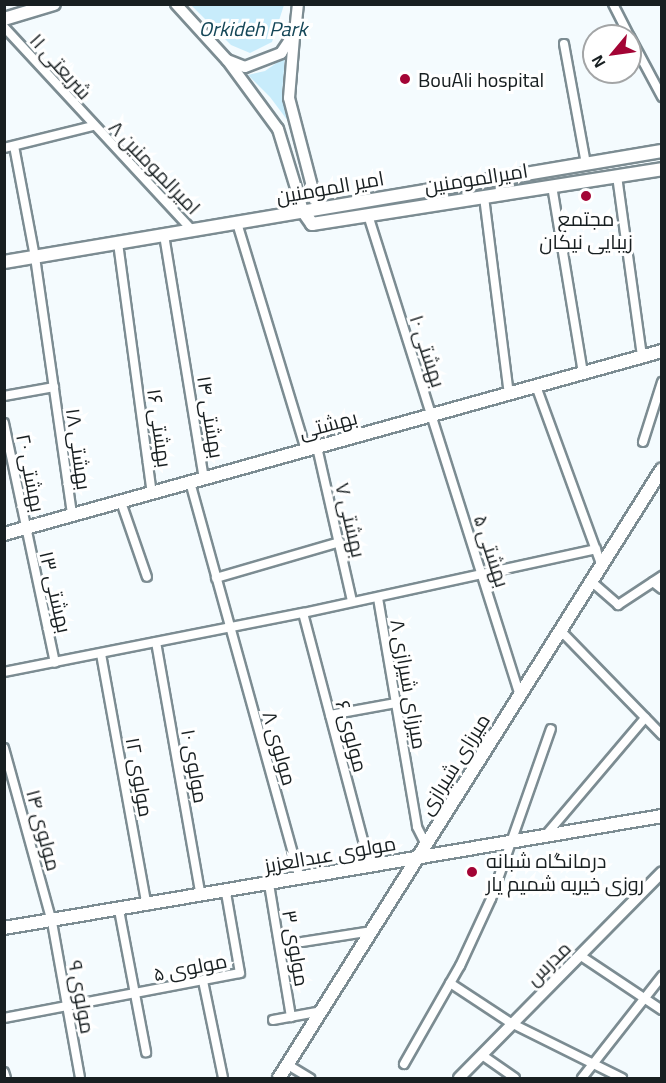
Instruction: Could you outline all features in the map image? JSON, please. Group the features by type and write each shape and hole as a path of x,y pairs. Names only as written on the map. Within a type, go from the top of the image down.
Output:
{"main road":[{"path":"4,19 54,4"},
{"name":"امیر المومنین","path":"4,262 662,151"},
{"path":"600,161 662,157"},
{"name":"امیرالمومنین","path":"303,211 312,224 662,169"},
{"name":"بهشتی","path":"4,534 662,351"},
{"name":"میرزای شیرازی","path":"279,1078 662,469"},
{"name":"مولوی عبدالعزیز","path":"4,928 226,893 416,857 543,839 662,816"}],"street":[{"path":"176,4 227,60 278,129 303,211"},
{"path":"298,4 289,98 296,136 318,209"},
{"path":"613,4 623,24"},
{"name":"شریعتی ۱۱","path":"4,27 93,126"},
{"path":"227,60 245,67 270,60 280,53 295,32"},
{"path":"564,44 586,164"},
{"path":"642,60 662,97"},
{"path":"4,148 93,126"},
{"name":"امیرالمومنین ۸","path":"93,126 192,230"},
{"name":"بهشتی ۱۸","path":"14,146 35,257 72,515"},
{"path":"617,176 642,357"},
{"path":"552,186 582,373"},
{"path":"484,197 509,394"},
{"name":"بهشتی ۱۰","path":"368,215 431,415"},
{"name":"بهشتی ۷","path":"237,223 272,338 311,449 340,542 352,601"},
{"name":"بهشتی ۱۴","path":"164,235 204,478"},
{"name":"بهشتی ۱۶","path":"118,243 152,493"},
{"path":"643,442 662,382"},
{"path":"536,386 602,566"},
{"path":"4,396 54,387"},
{"name":"بهشتی ۵","path":"431,415 520,696"},
{"name":"بهشتی ۲۰","path":"4,423 25,528"},
{"name":"مولوی ۸","path":"190,483 300,879"},
{"path":"121,502 147,577"},
{"name":"بهشتی ۱۳","path":"25,528 55,663"},
{"path":"216,578 340,542"},
{"path":"4,672 303,613 352,601 378,598 596,549"},
{"path":"592,582 618,605 662,576"},
{"path":"653,582 662,589"},
{"name":"میرزای شیرازی ۸","path":"378,598 417,827 426,844"},
{"name":"مولوی ۶","path":"303,613 370,867"},
{"path":"561,631 662,735"},
{"name":"مولوی ۱۰","path":"156,642 201,896"},
{"name":"مولوی ۱۲","path":"101,654 147,906"},
{"path":"330,715 396,703"},
{"path":"543,839 645,718"},
{"path":"404,1064 450,983 491,899 513,844 551,729"},
{"name":"مولوی ۱۴","path":"4,748 6,763 52,922"},
{"name":"مدرس","path":"459,1078 662,872"},
{"name":"مولوی ۳","path":"269,884 291,1017"},
{"name":"مولوی ۵","path":"4,1018 67,1009 240,973 226,893"},
{"path":"119,910 146,1052"},
{"name":"مولوی ۹","path":"52,922 80,1078"},
{"path":"302,942 372,931"},
{"path":"581,956 662,1010"},
{"path":"582,1078 662,976"},
{"path":"202,981 223,1078"},
{"path":"450,983 511,1023 622,1078"},
{"path":"273,1020 322,1011"},
{"path":"482,1055 515,1078"},
{"path":"288,1065 310,1078"},
{"path":"4,1072 6,1078"}],"green space":[{"name":"Orkideh Park","path":"191,5 284,5 272,42 250,53 231,45"},
{"path":"285,57 282,94 288,121 270,97 248,75 265,71"}],"place":[{"name":"BouAli hospital","path":"405,79"},
{"name":"مجتمع زیبایی نیکان","path":"586,196"},
{"name":"درمانگاه شبانه روزی خیریه شمیم یار","path":"472,872"}]}
